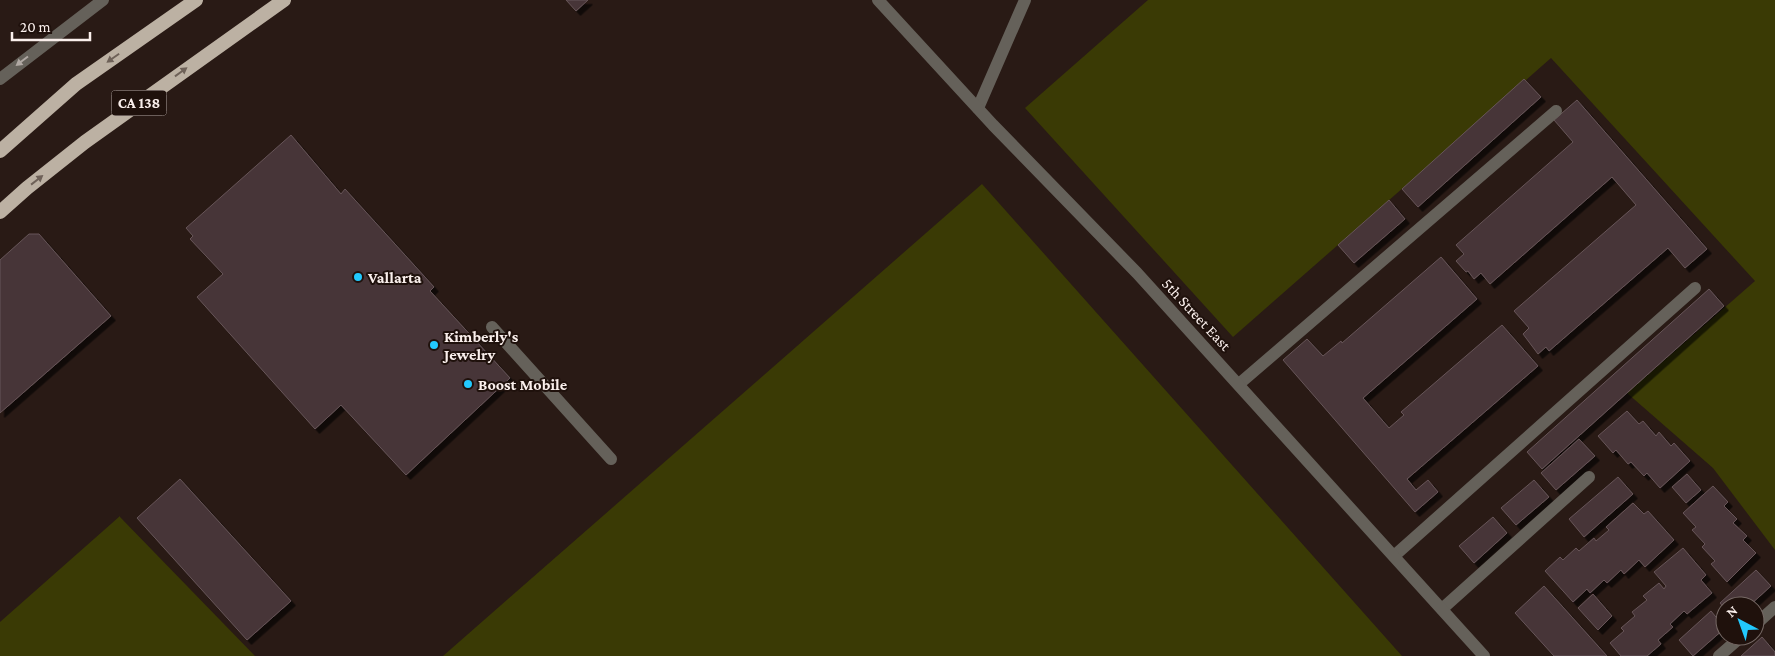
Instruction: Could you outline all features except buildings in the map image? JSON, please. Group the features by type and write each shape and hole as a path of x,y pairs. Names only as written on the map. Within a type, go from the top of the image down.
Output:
{"highway":[{"path":"0,151 76,84 196,0"},
{"name":"CA 138","path":"0,212 85,142 284,0"}],"street":[{"path":"0,79 103,0"},
{"name":"5th Street East","path":"878,0 978,108 1137,272 1484,656"},
{"path":"978,108 1025,0"},
{"path":"1239,384 1556,111"},
{"path":"1394,556 1695,288"},
{"path":"492,327 611,459"},
{"path":"1442,609 1589,477"},
{"path":"1765,616 1775,607"},
{"path":"1719,656 1730,646"}],"shaded area":[{"path":"1148,0 1775,0 1775,550 1713,468 1627,393 1755,281 1551,58 1233,337 1025,108"},
{"path":"982,184 1402,656 443,656"},
{"path":"120,516 255,656 0,656 0,622"}],"place":[{"name":"Vallarta","path":"358,277"},
{"name":"Kimberly's Jewelry","path":"434,345"},
{"name":"Boost Mobile","path":"468,384"}]}
